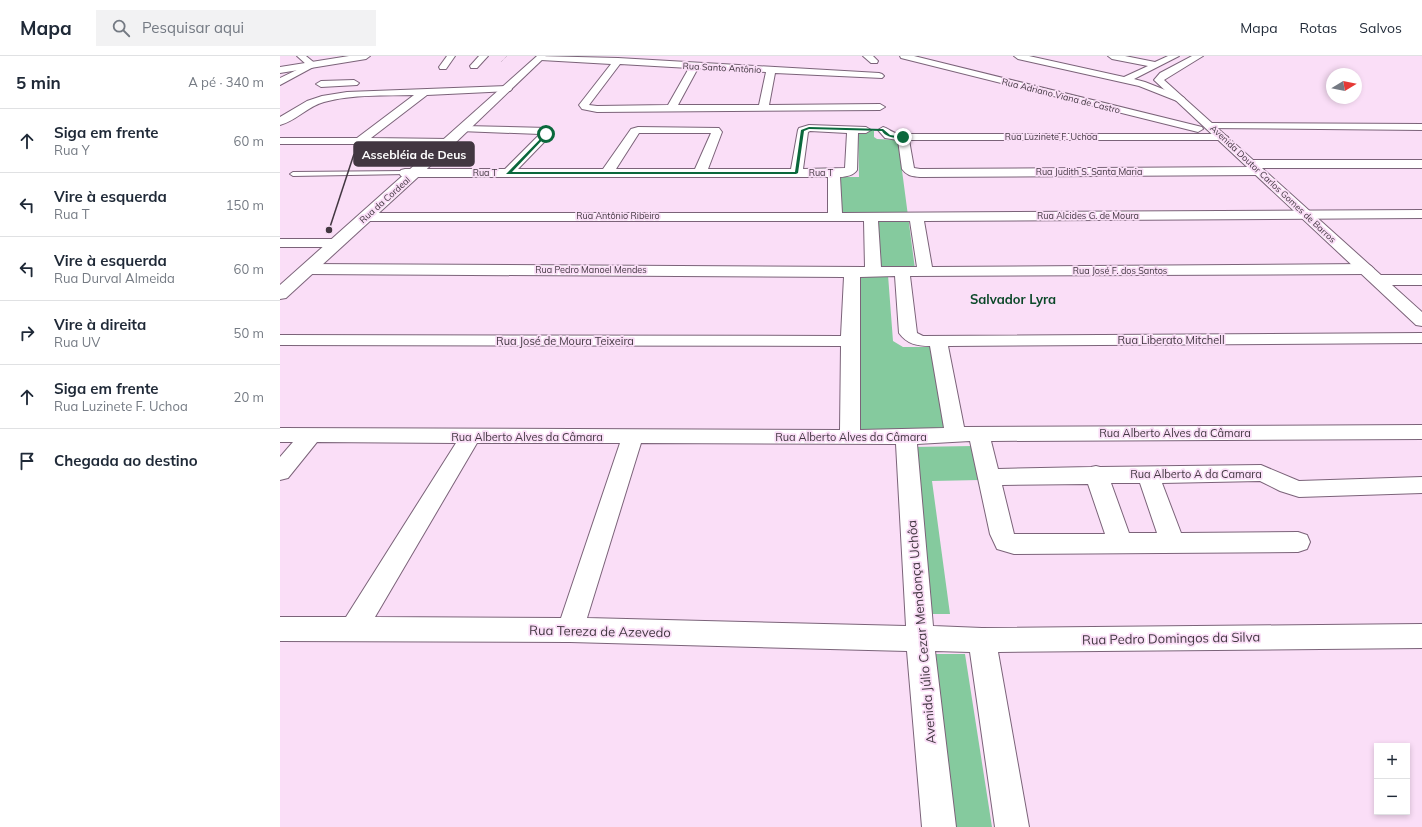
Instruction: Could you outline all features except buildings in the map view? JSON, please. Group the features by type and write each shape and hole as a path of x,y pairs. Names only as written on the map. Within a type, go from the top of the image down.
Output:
{"street":[{"path":"301,56 313,65"},
{"path":"280,70 366,56"},
{"path":"443,67 451,56"},
{"path":"474,66 484,56"},
{"name":"Rua Santo Antônio","path":"541,56 771,71 879,80 867,59"},
{"name":"Rua da Cordeal","path":"280,294 366,216 409,173 464,129 506,83 520,77 541,56"},
{"name":"Rua Adriano Viana de Castro","path":"904,56 919,57 1101,106 1216,132"},
{"path":"1018,56 1142,84 1180,99"},
{"path":"1112,56 1156,65"},
{"path":"1126,80 1175,56"},
{"path":"1128,92 1142,84 1159,80 1163,75 1199,56"},
{"path":"618,61 584,105 586,107 597,109 763,108 881,115"},
{"path":"280,82 313,65"},
{"path":"671,109 694,66"},
{"path":"763,108 771,71"},
{"name":"Avenida Doutor Carlos Gomes de Barros","path":"1159,80 1422,321"},
{"path":"321,84 361,82"},
{"path":"280,122 311,103 322,99 347,95 425,92 506,83"},
{"path":"360,141 425,92"},
{"path":"1101,106 1115,99"},
{"path":"796,173 802,130 809,128 853,129 881,115"},
{"name":"Rua Luzinete F. Uchoa","path":"881,115 885,133 890,136 903,137 1216,132"},
{"path":"1216,132 1422,127"},
{"path":"606,173 635,131 645,128 709,129 717,132 700,173"},
{"path":"464,129 544,130 546,134 508,174"},
{"path":"835,216 839,173 851,170 853,129"},
{"name":"Rua Judith S. Santa Maria","path":"903,137 908,169 911,172 920,173 1422,164"},
{"path":"280,141 449,142"},
{"name":"Rua T","path":"409,173 839,173"},
{"name":"Rua Alcides G. de Moura","path":"871,216 1422,214"},
{"name":"Rua Antônio Ribeiro","path":"366,216 871,216"},
{"path":"871,216 873,272"},
{"path":"916,217 925,272"},
{"path":"280,244 336,243"},
{"name":"Rua Pedro Manoel Mendes","path":"308,269 873,272"},
{"name":"Rua José F. dos Santos","path":"873,272 1366,269"},
{"path":"902,271 908,333 910,336 929,341 955,435"},
{"path":"850,437 852,272"},
{"path":"1378,280 1422,280"},
{"name":"Rua Liberato Mitchell","path":"929,341 1422,338"},
{"name":"Rua José de Moura Teixeira","path":"280,340 850,341"},
{"name":"Rua Alberto Alves da Câmara","path":"280,435 470,437 906,437 979,434 1422,432"},
{"path":"979,434 1002,534 1006,542 1014,544 1298,542"},
{"path":"280,472 311,435"},
{"path":"353,630 470,437"},
{"path":"570,630 633,437"},
{"name":"Avenida Júlio Cezar Mendonça Uchôa","path":"906,437 920,639 939,827"},
{"name":"Rua Alberto A da Camara","path":"990,477 1096,474 1210,475 1261,473 1269,475 1283,485 1299,489 1422,485"},
{"path":"1096,474 1120,544"},
{"path":"1148,474 1173,543"},
{"name":"Rua Tereza de Azevedo","path":"280,629 570,630 920,639"},
{"name":"Rua Pedro Domingos da Silva","path":"920,639 982,640 1422,636"},
{"path":"982,640 1012,827"}],"lane":[{"path":"293,174 409,173"}],"path":[{"path":"501,62 508,56"}],"green space":[{"path":"858,131 874,131 874,137 877,139 898,140 915,269 877,269 874,215 837,215 836,177 859,177"},
{"path":"855,275 888,275 893,341 903,347 934,347 947,435 856,434"},
{"path":"973,446 980,480 932,481 950,614 931,614 912,447"},
{"path":"931,654 965,654 992,827 951,827"}],"place":[{"name":"Assebléia de Deus","path":"329,230"}],"district":[{"name":"Salvador Lyra","path":"1013,299"}],"route":[{"path":"546,134 508,174 796,173 802,130 809,128 883,130 890,136 903,137"}]}
